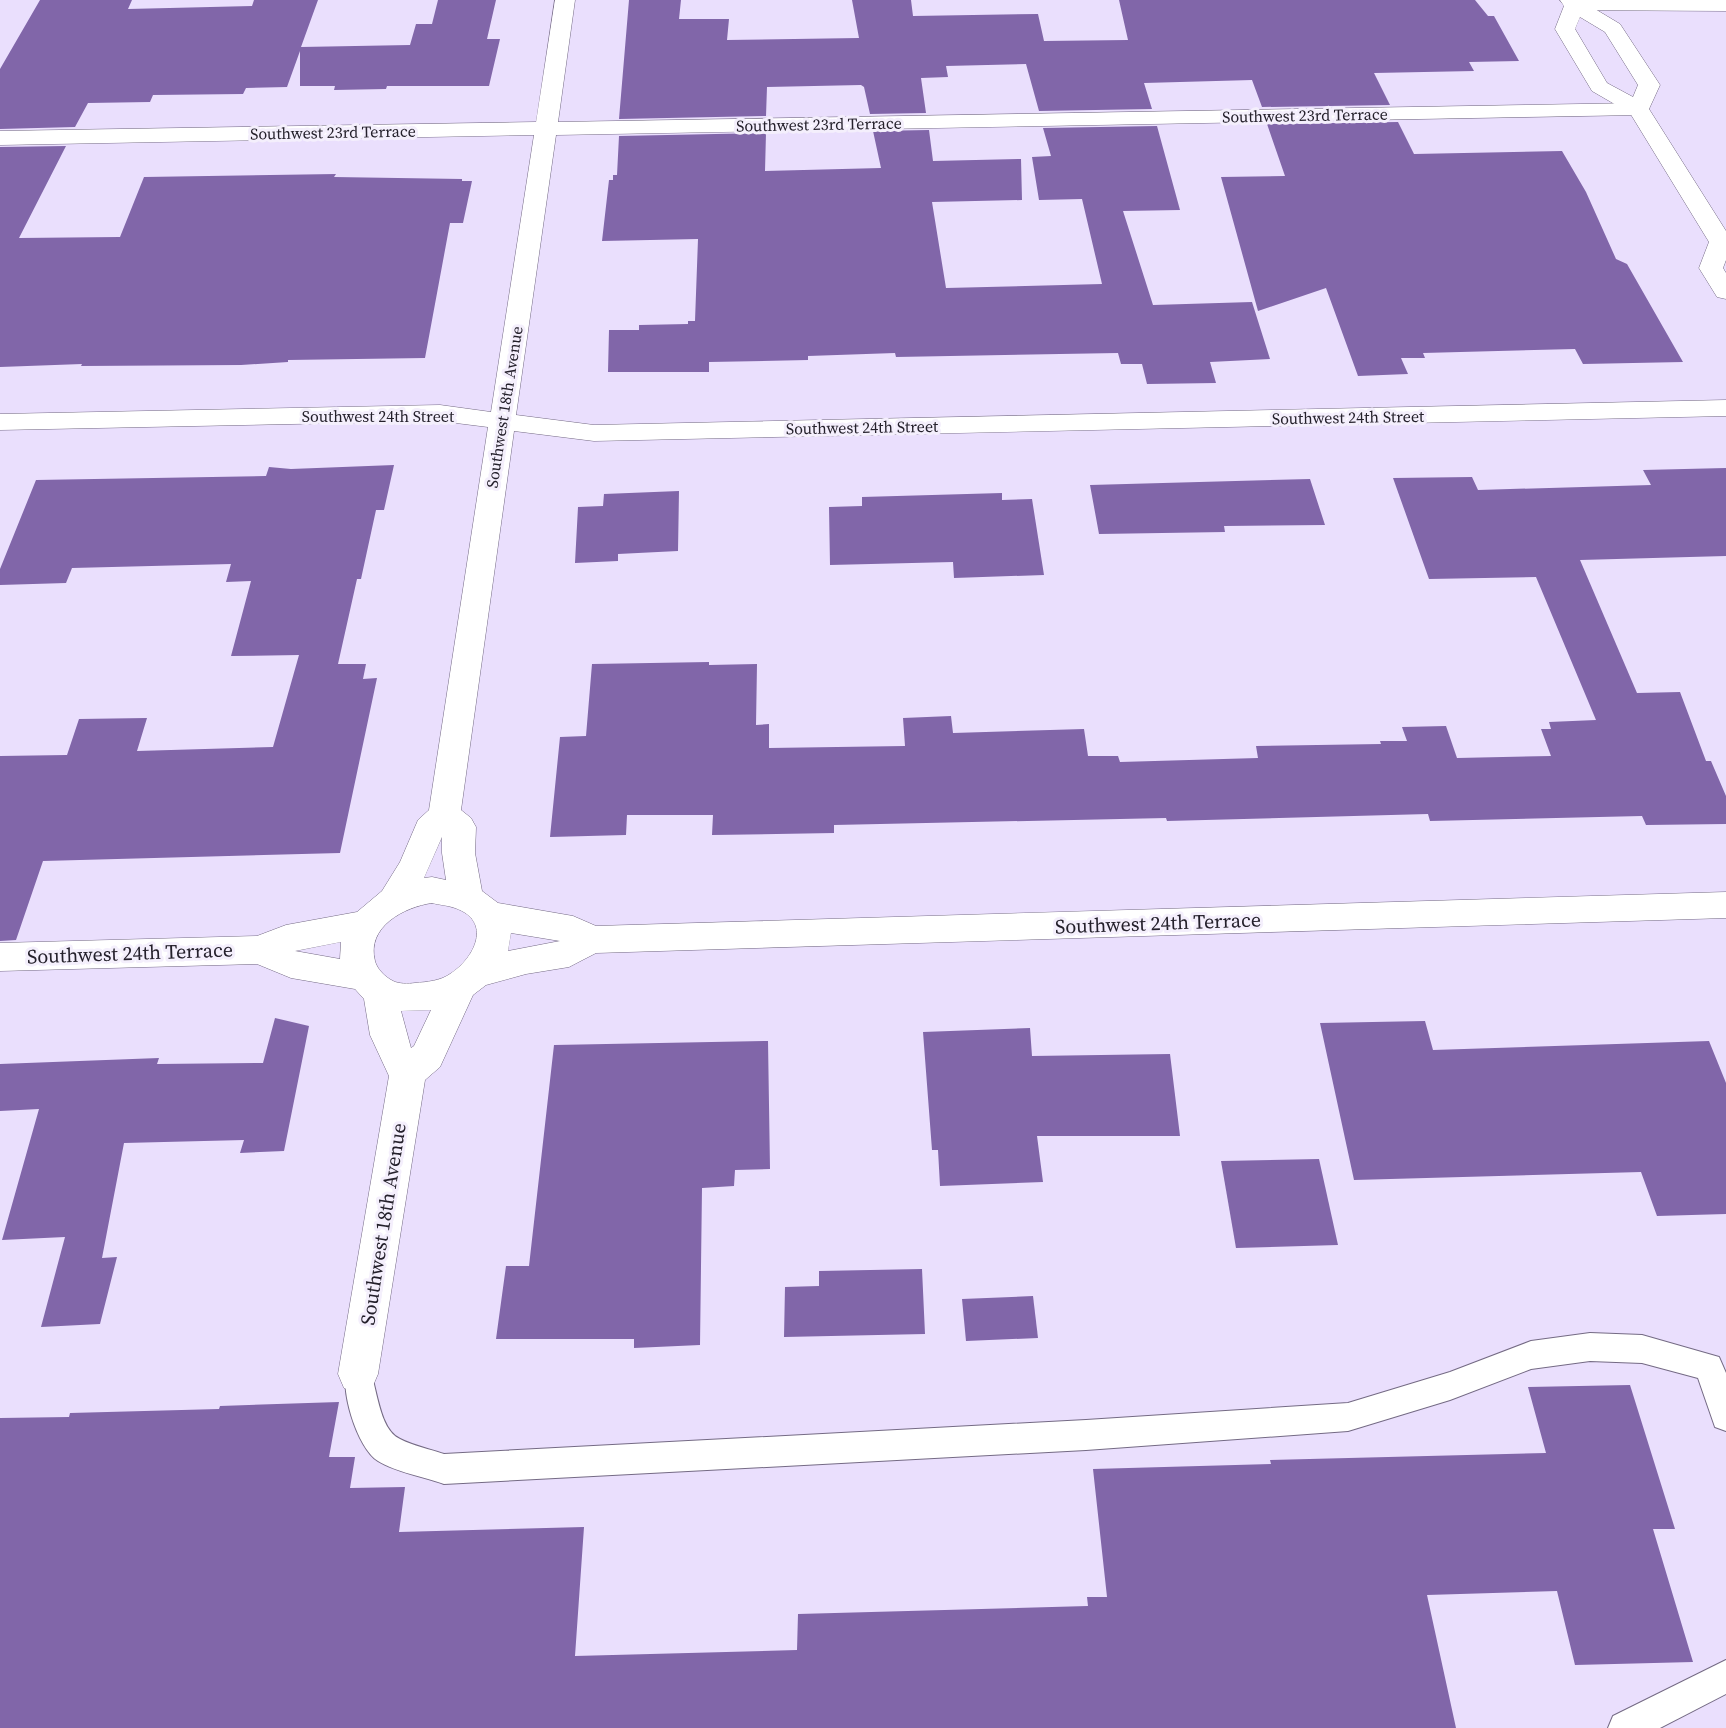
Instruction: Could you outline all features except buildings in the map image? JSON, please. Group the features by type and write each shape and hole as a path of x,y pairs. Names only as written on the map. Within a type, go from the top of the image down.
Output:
{"street":[{"name":"Southwest 18th Avenue","path":"444,815 565,0"},
{"path":"1572,3 1726,5"},
{"path":"1572,3 1565,29 1599,87 1638,109 1723,244 1711,268 1726,292"},
{"path":"1572,3 1613,28 1643,75 1649,85 1638,109"},
{"name":"Southwest 23rd Terrace","path":"0,138 1638,109"},
{"name":"Southwest 24th Street","path":"0,422 440,414 594,433 1726,408"},
{"path":"373,984 393,1055 408,1073 427,1056 468,980 489,959 494,943 494,927 478,905 457,860 460,827 444,815 429,829 415,865 394,900"},
{"path":"468,980 440,995 419,998 399,997 373,984 357,965 356,950 359,936 379,910 394,900 412,893 432,890 451,891 478,905"},
{"name":"Southwest 24th Terrace","path":"478,905 527,923 573,929 590,940"},
{"name":"Southwest 24th Terrace","path":"468,980 526,960 569,953 590,940 1726,905"},
{"name":"Southwest 24th Terrace","path":"0,957 260,950 286,939 367,923"},
{"name":"Southwest 24th Terrace","path":"260,950 291,964 373,984"},
{"name":"Southwest 18th Avenue","path":"358,1374 408,1073"}],"lane":[{"path":"358,1374 367,1421 387,1450 444,1469 1086,1435 1348,1417 1450,1386 1531,1355 1590,1347 1642,1349 1708,1367 1726,1417"},
{"path":"1625,1728 1726,1676"}]}
